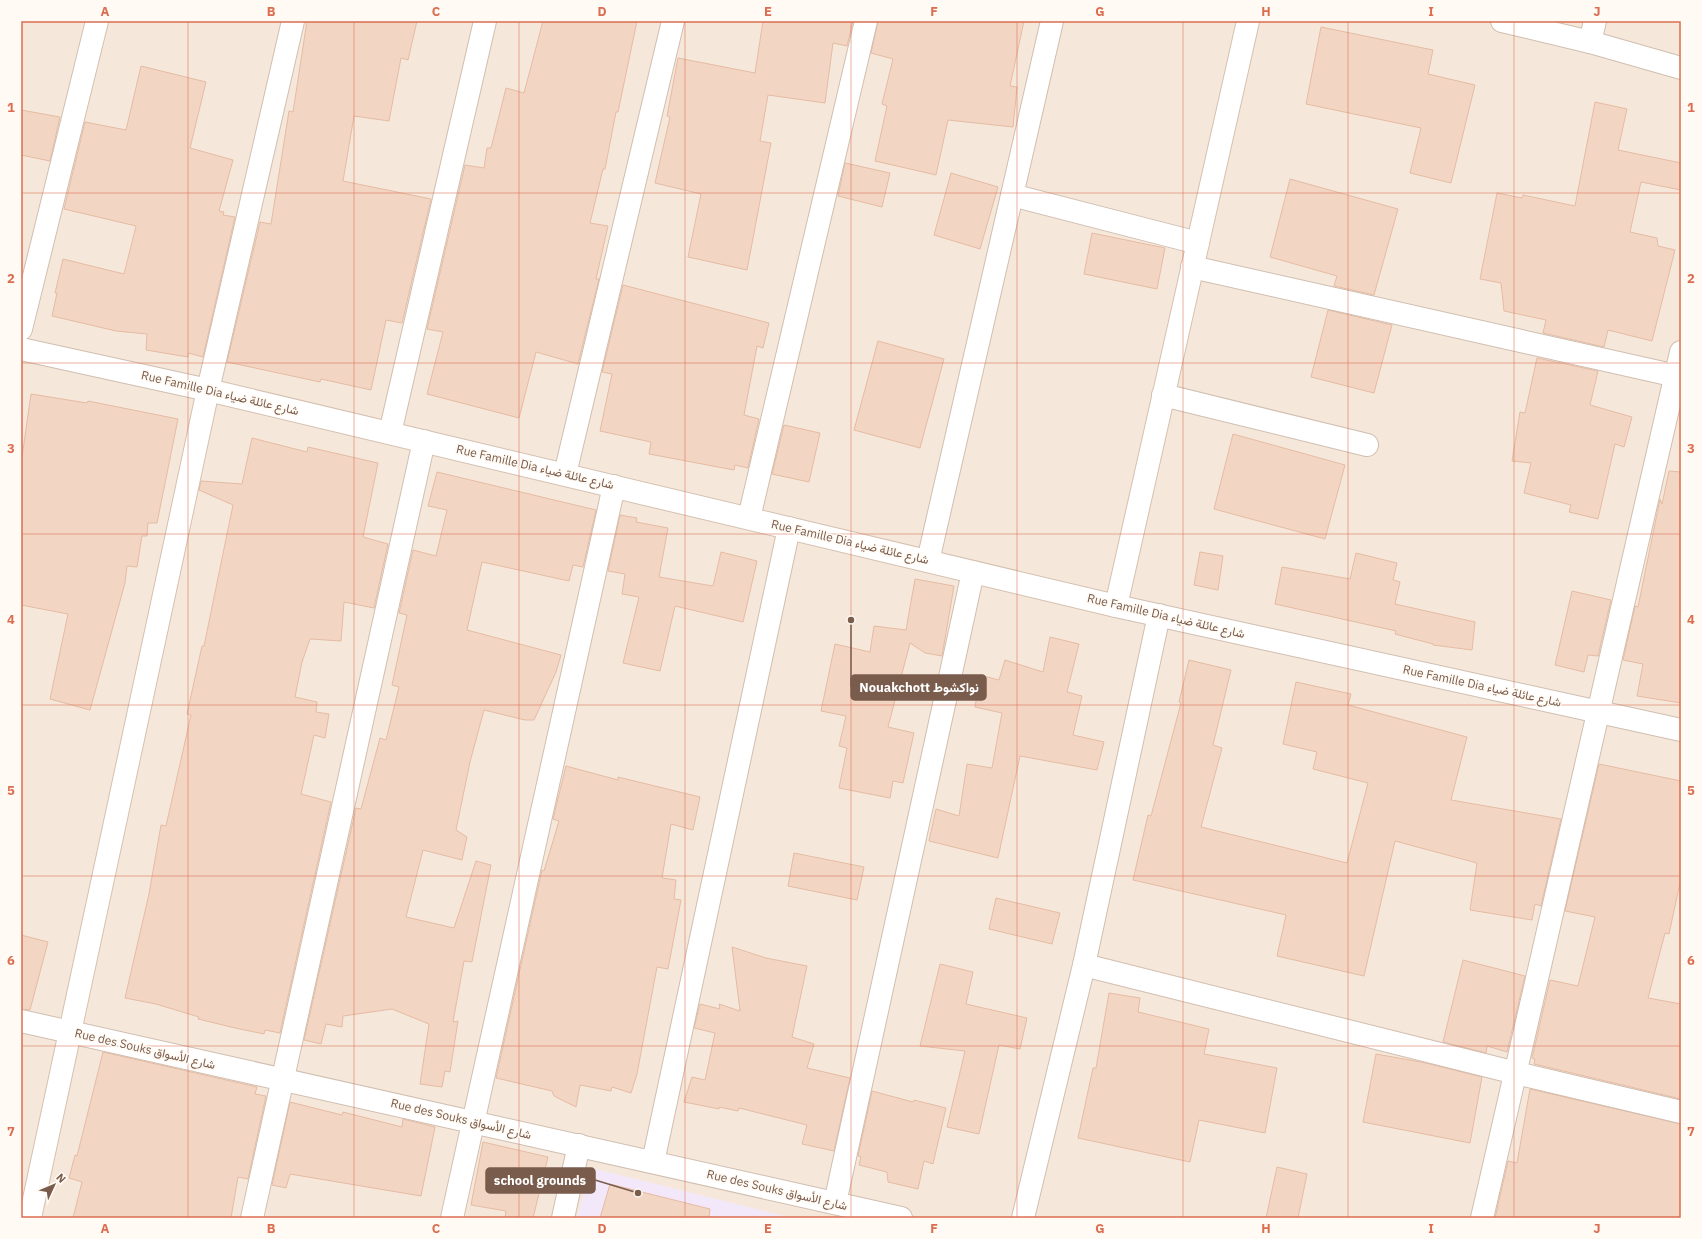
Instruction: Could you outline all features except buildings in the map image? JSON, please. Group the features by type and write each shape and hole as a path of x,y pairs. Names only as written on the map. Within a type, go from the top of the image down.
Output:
{"street":[{"path":"21,328 97,21"},
{"path":"30,1218 208,390 293,21"},
{"path":"390,433 485,21"},
{"path":"565,474 673,21"},
{"path":"749,518 866,21"},
{"path":"928,561 1052,21"},
{"path":"1116,606 1248,21"},
{"path":"1502,21 1590,42 1681,68"},
{"path":"1590,42 1595,21"},
{"path":"1012,195 1198,243"},
{"path":"1192,267 1678,376"},
{"name":"Rue Famille Dia شارع عائلة ضياء","path":"21,349 208,390 1116,606 1681,730"},
{"path":"1482,1218 1678,376 1681,352"},
{"path":"1163,395 1367,445"},
{"path":"252,1218 424,441"},
{"path":"452,1218 614,486"},
{"path":"653,1162 788,528"},
{"path":"835,1203 973,572"},
{"path":"1023,1218 1084,965 1159,615"},
{"path":"1084,965 1516,1073 1681,1112"},
{"name":"Rue des Souks شارع الأسواق","path":"21,1021 901,1218"},
{"path":"563,1218 579,1145"}],"shaded area":[{"path":"21,21 1681,21 1681,1218 21,1218"},
{"path":"591,1168 792,1218 577,1218"}],"place":[{"name":"Nouakchott نواكشوط","path":"851,620"},
{"name":"school grounds","path":"638,1193"}]}
